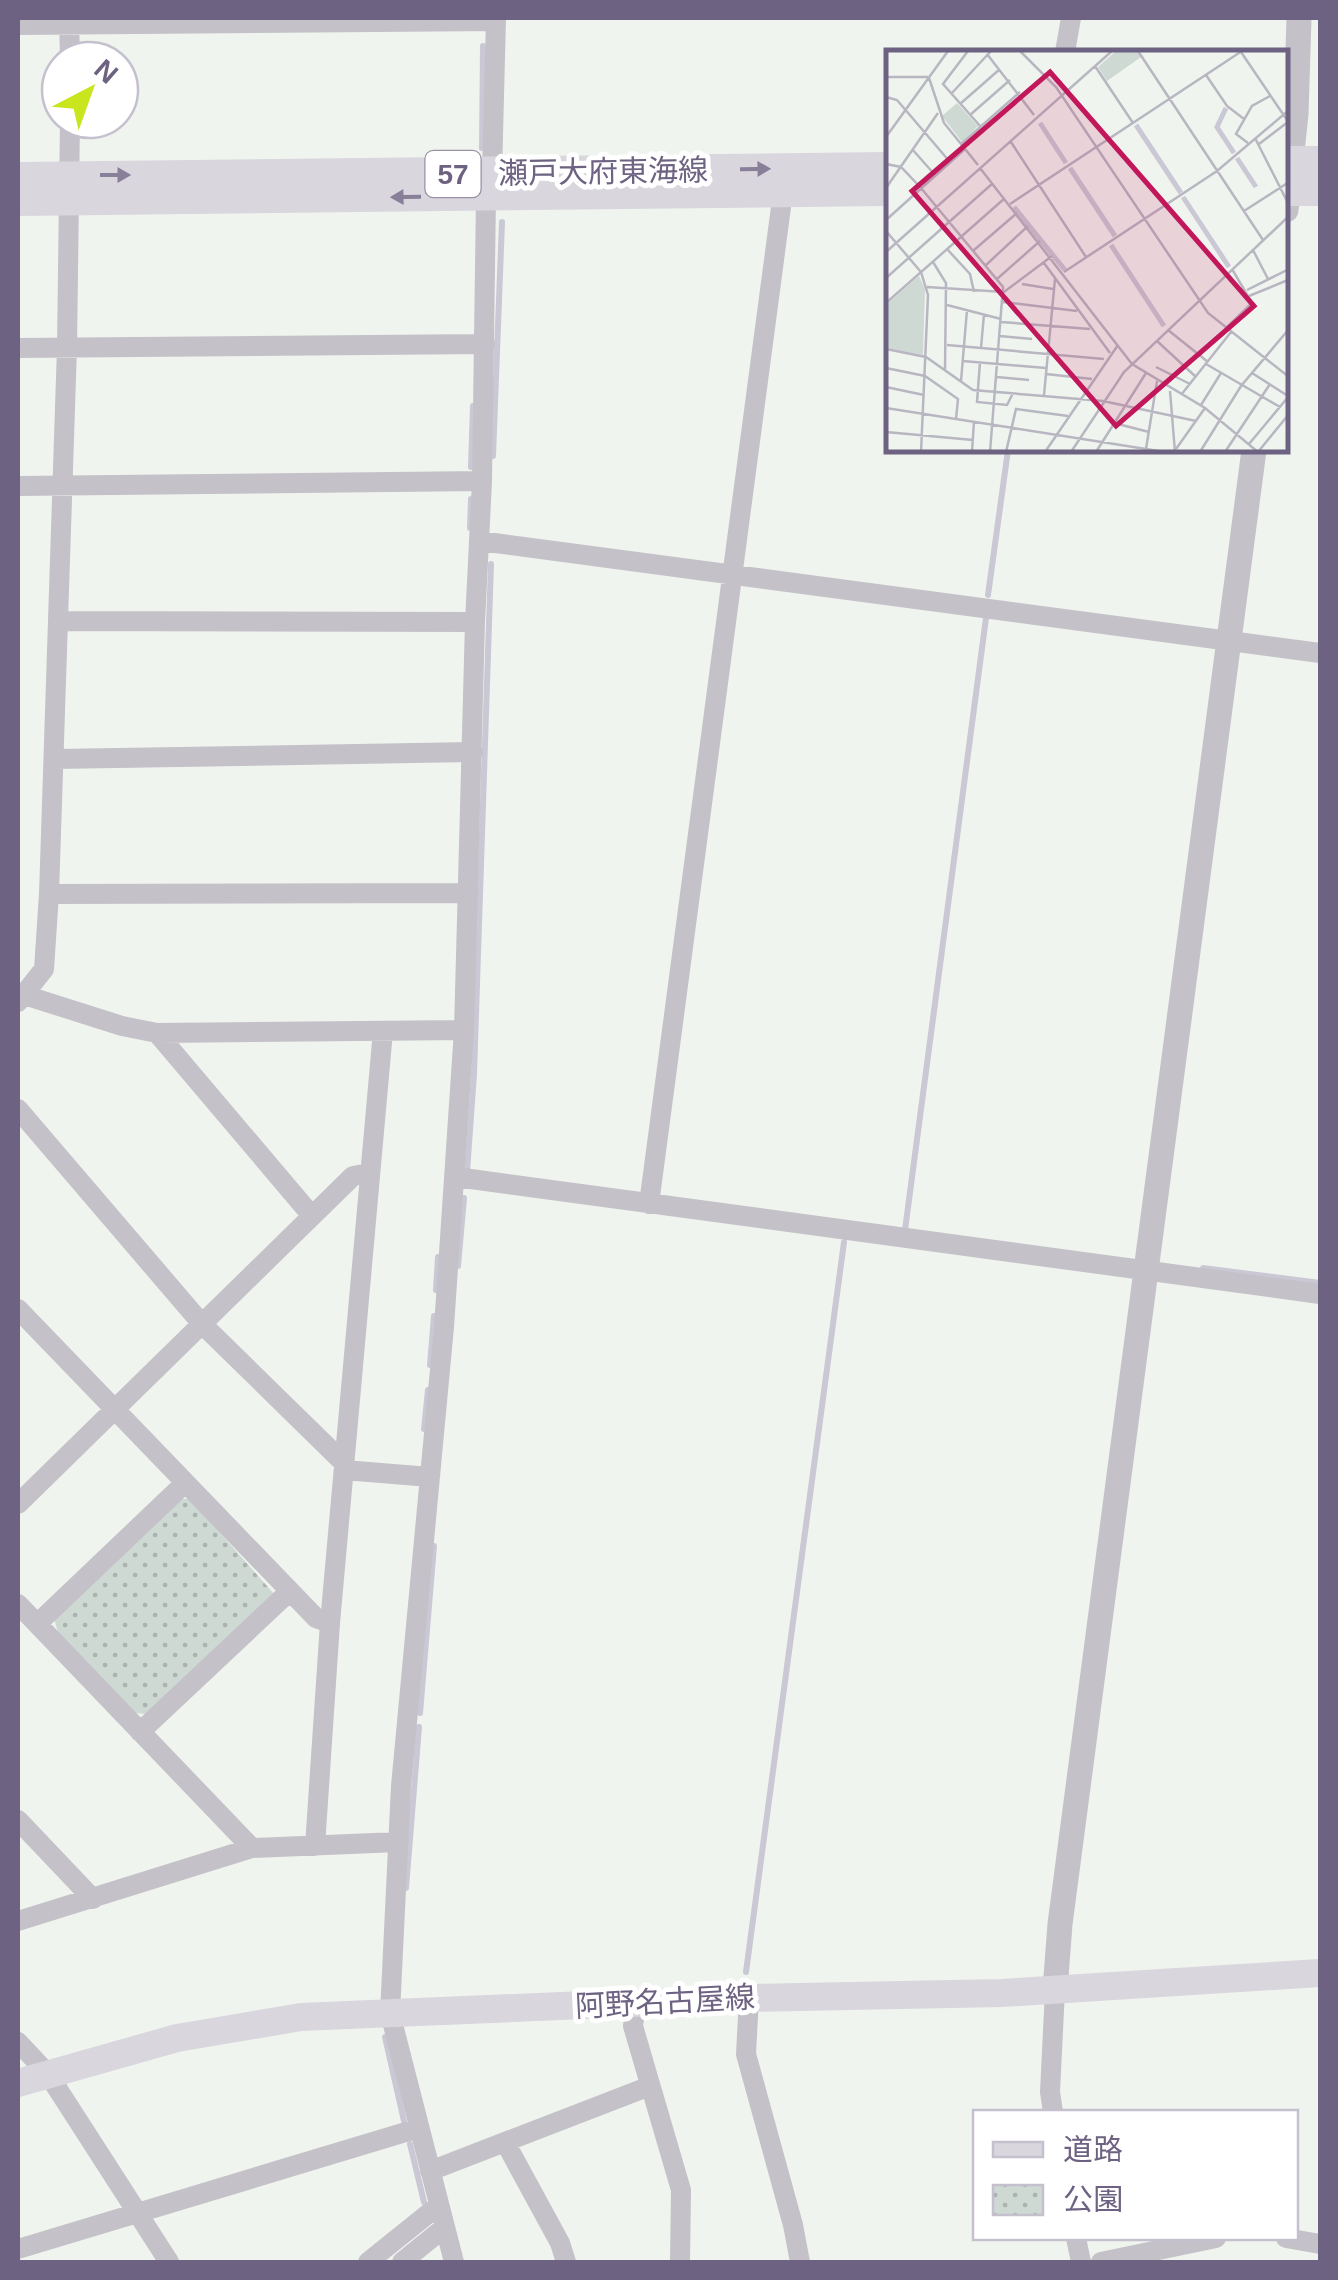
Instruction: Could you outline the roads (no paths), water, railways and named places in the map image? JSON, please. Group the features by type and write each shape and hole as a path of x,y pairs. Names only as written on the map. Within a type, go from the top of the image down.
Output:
{"main road":[{"path":"1288,182 1320,160"},
{"name":"瀬戸大府東海線","path":"489,185 886,167"},
{"name":"瀬戸大府東海線","path":"18,177 70,188 489,185 886,191"},
{"path":"1288,183 1320,191"},
{"name":"瀬戸大府東海線","path":"18,201 70,188"},
{"name":"阿野名古屋線","path":"18,2083 177,2038 271,2020 750,1998 1055,1990 1320,1973"}],"street":[{"path":"1065,50 1071,18"},
{"path":"1288,175 1296,114 1299,18"},
{"path":"18,25 208,19 496,19 464,1030 456,1177 398,1842 390,2012 454,2262"},
{"path":"70,140 49,894 44,970 19,997 158,1034 464,1030"},
{"path":"650,1204 783,192"},
{"path":"18,348 485,344"},
{"path":"1054,2110 1050,2092 1062,1904 1254,452"},
{"path":"18,486 482,481"},
{"path":"480,541 1320,653"},
{"path":"58,621 475,622"},
{"path":"55,759 473,752"},
{"path":"49,894 469,893"},
{"path":"315,1846 330,1623 383,1031"},
{"path":"158,1034 312,1216"},
{"path":"18,1109 202,1324 344,1467 430,1477"},
{"path":"18,1504 353,1176 369,1174"},
{"path":"456,1177 1320,1294"},
{"path":"21,1321 114,1409 316,1618 330,1623"},
{"path":"37,1624 186,1483"},
{"path":"140,1732 290,1590"},
{"path":"18,1604 252,1848"},
{"path":"18,1820 94,1898"},
{"path":"18,1921 252,1848 398,1842"},
{"path":"750,1998 746,2054 794,2226 800,2262"},
{"path":"636,2004 633,2026 681,2190 680,2262"},
{"path":"18,2042 48,2074 169,2262"},
{"path":"430,2172 650,2086"},
{"path":"18,2249 419,2128"},
{"path":"505,2142 560,2243 566,2262"},
{"path":"368,2262 438,2205"},
{"path":"402,2262 444,2228"},
{"path":"1100,2262 1206,2240"}],"waterway":[{"path":"482,148 483,46"},
{"path":"493,456 502,222"},
{"path":"471,467 473,406"},
{"path":"988,595 1008,452"},
{"path":"470,528 471,499"},
{"path":"467,1172 474,1074 491,564"},
{"path":"905,1230 986,618"},
{"path":"458,1266 464,1198"},
{"path":"746,1972 844,1242"},
{"path":"436,1290 438,1257"},
{"path":"1203,1268 1320,1283"},
{"path":"430,1365 434,1316"},
{"path":"424,1429 428,1390"},
{"path":"420,1713 434,1546"},
{"path":"406,1888 419,1727"},
{"path":"385,2037 404,2121"},
{"path":"410,2144 424,2202"}]}
